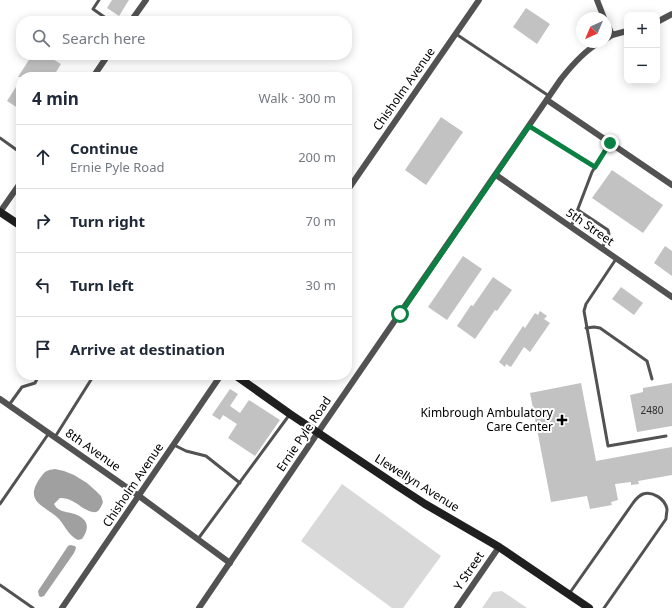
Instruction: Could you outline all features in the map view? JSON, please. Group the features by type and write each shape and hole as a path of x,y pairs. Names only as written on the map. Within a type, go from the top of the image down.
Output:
{"street":[{"path":"135,16 146,0"},
{"name":"Chisholm Avenue","path":"352,184 479,0"},
{"path":"597,0 602,12"},
{"path":"660,20 672,14"},
{"path":"612,35 624,32"},
{"name":"Ernie Pyle Road","path":"199,608 561,79 573,64 592,48"},
{"path":"96,72 105,60"},
{"path":"548,98 610,143 672,185"},
{"name":"5th Street","path":"496,175 672,297"},
{"path":"16,189 0,212 16,223"},
{"name":"Chisholm Avenue","path":"62,608 219,380"},
{"name":"Llewellyn Avenue","path":"242,380 318,433 419,500 499,547 589,608"},
{"name":"8th Avenue","path":"0,399 139,496 230,562"},
{"name":"Y Street","path":"457,608 499,547"}],"lane":[{"path":"99,0 93,9 103,16"},
{"path":"456,34 548,98"},
{"path":"529,126 595,167"},
{"path":"0,138 16,149"},
{"path":"571,227 592,172 610,143"},
{"path":"578,210 608,230 609,234 601,249"},
{"path":"616,259 586,304 584,311 608,446 666,436"},
{"path":"586,328 600,328 647,361 652,379"},
{"path":"9,406 22,387 35,383 37,380"},
{"path":"55,437 91,380"},
{"path":"198,539 290,414"},
{"path":"0,504 49,433"},
{"path":"174,445 186,451 206,456 240,483"},
{"path":"569,594 638,497 644,494 652,494 659,497 664,502 667,510 666,519 604,608"},
{"path":"0,585 33,608"}],"shaded area":[{"path":"55,469 74,475 87,483 101,496 103,503 99,510 95,512 89,511 65,498 60,498 54,504 60,510 77,515 85,521 87,526 82,539 78,540 72,536 59,519 38,503 35,498 35,486 40,478 46,471"},
{"path":"342,484 441,556 403,608 392,608 301,541"},
{"path":"70,545 75,546 76,548 74,553 44,596 39,596 38,591"},
{"path":"502,591 527,608 482,608 493,592"}],"building":[{"path":"112,0 129,0 119,16 107,8"},
{"path":"526,8 550,24 537,44 513,27"},
{"path":"29,60 54,60 61,64 56,72 21,72"},
{"path":"16,87 16,107 7,101"},
{"path":"441,117 463,132 426,185 405,170"},
{"path":"612,170 663,205 643,233 592,198"},
{"path":"665,246 672,251 672,276 654,263"},
{"path":"463,256 482,269 447,320 428,307"},
{"path":"493,277 512,290 497,311 495,310 475,339 457,326"},
{"path":"621,287 643,303 634,315 612,299"},
{"path":"540,311 547,316 544,319 550,323 530,352 524,347 511,367 506,364 505,367 499,362 523,326 525,328 535,313 538,315"},
{"name":"Kimbrough Ambulatory Care Center","path":"581,383 596,461 672,447 672,475 638,481 639,484 631,485 631,482 615,484 618,500 611,502 612,505 590,509 587,496 551,502 530,393"},
{"path":"672,383 672,426 637,432 630,395 643,392 643,388"},
{"path":"230,389 238,394 230,406 240,413 249,400 280,420 255,456 228,438 237,424 223,415 220,420 212,415"}],"place":[{"name":"Kimbrough Ambulatory Care Center","path":"562,420"}],"route":[{"path":"400,314 529,126 595,167 610,143"}]}
